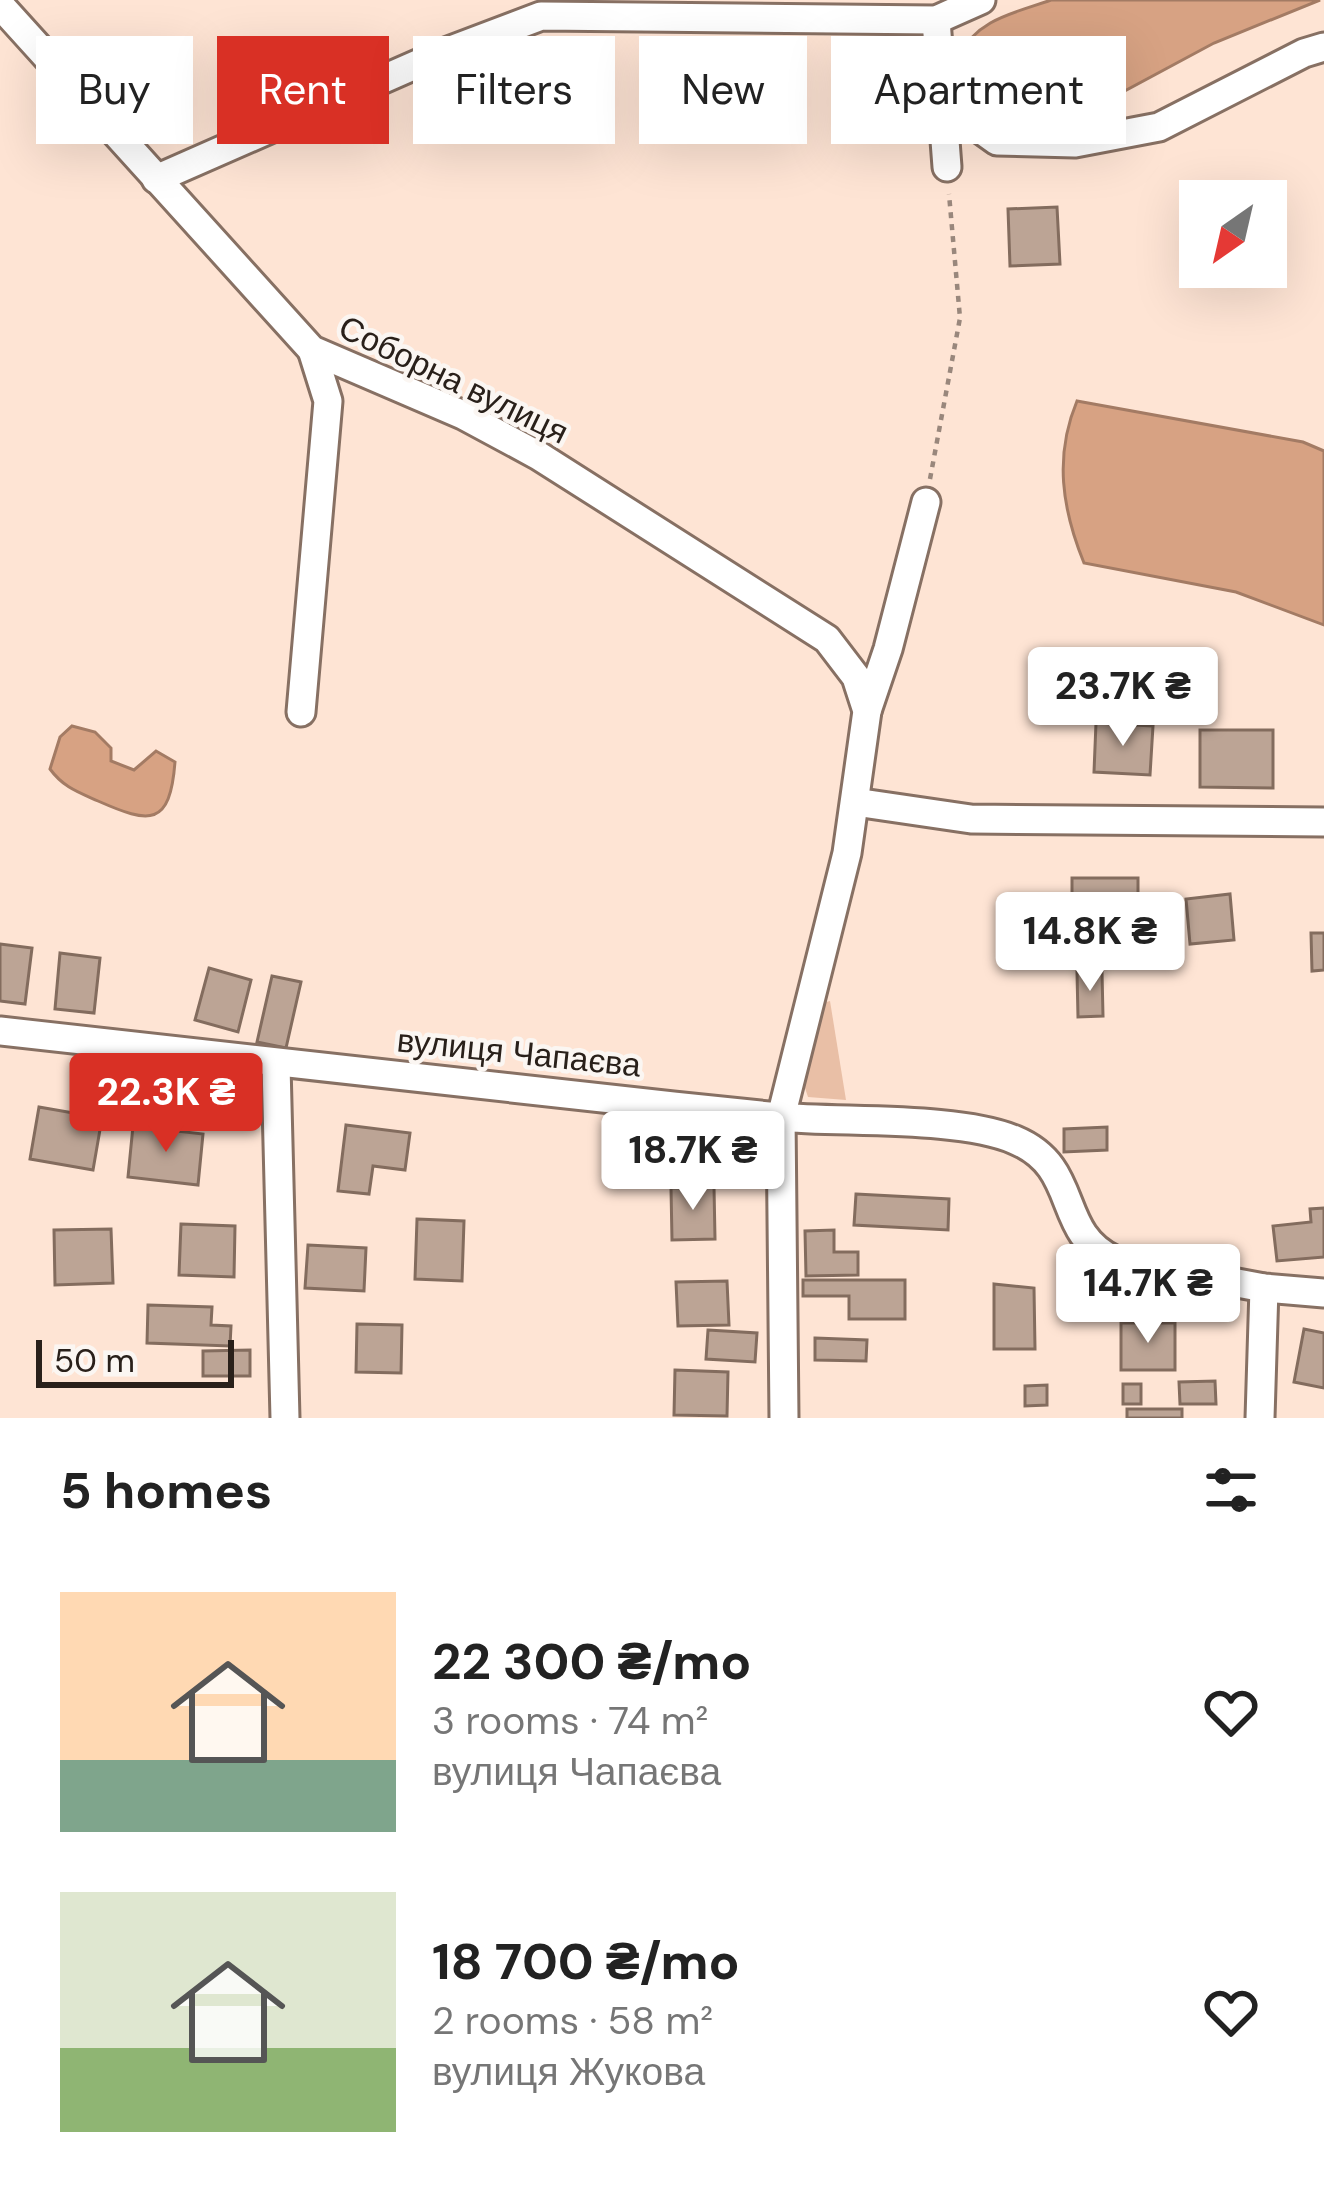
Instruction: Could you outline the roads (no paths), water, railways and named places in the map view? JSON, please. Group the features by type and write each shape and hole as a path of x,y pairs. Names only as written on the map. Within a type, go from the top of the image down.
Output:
{"street":[{"path":"155,179 542,16 936,20 981,0"},
{"name":"Соборна вулиця","path":"0,4 312,350 463,416 539,456 827,639 856,676 867,711"},
{"path":"936,20 937,36"},
{"path":"1126,134 1159,128 1324,47"},
{"path":"945,144 947,167"},
{"path":"301,712 328,401 312,350"},
{"path":"784,1418 781,1117 847,853 867,711 926,502"},
{"path":"855,802 971,819 1324,822"},
{"name":"вулиця Чапаєва","path":"0,1031 781,1117 971,1129 1014,1139 1045,1158 1061,1180 1078,1231 1092,1250 1114,1260 1264,1288 1324,1293"},
{"path":"276,1064 285,1418"},
{"path":"1260,1418 1264,1288"}]}
